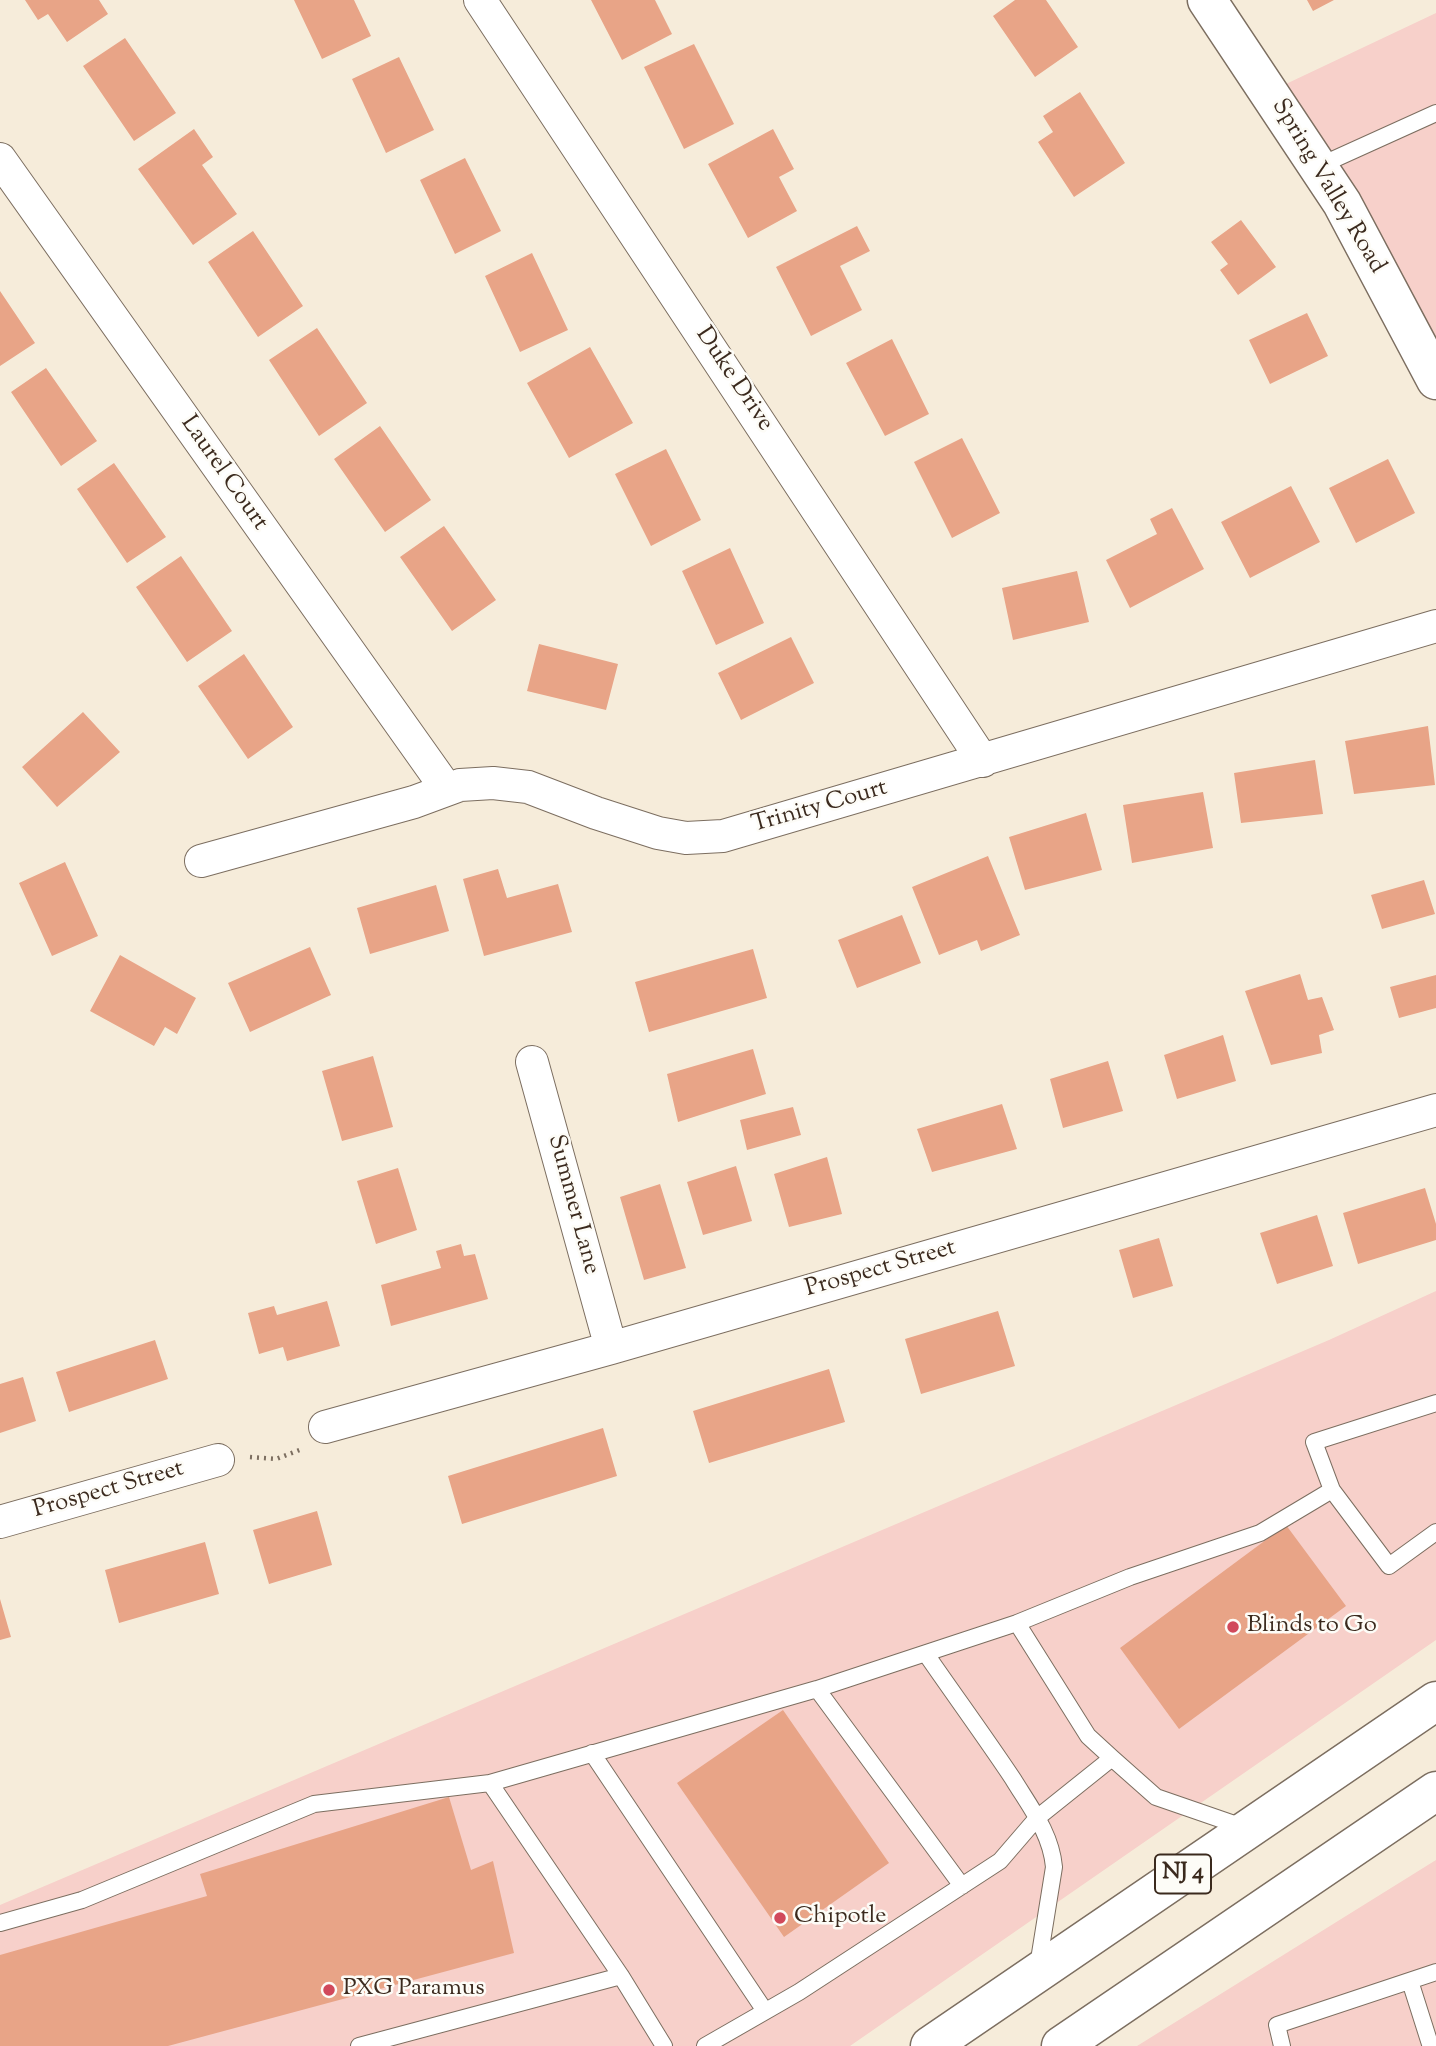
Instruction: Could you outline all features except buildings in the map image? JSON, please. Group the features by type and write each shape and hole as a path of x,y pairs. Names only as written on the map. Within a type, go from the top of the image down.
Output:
{"main road":[{"name":"Spring Valley Road","path":"1208,0 1342,203 1436,380"},
{"name":"NJ 4","path":"930,2046 1436,1701"},
{"path":"1061,2046 1436,1791"}],"street":[{"name":"Duke Drive","path":"480,0 984,761"},
{"name":"Laurel Court","path":"0,159 446,788"},
{"name":"Trinity Court","path":"201,861 414,802 446,788 493,783 528,787 659,833 686,838 723,836 1436,626"},
{"name":"Summer Lane","path":"532,1062 611,1348"},
{"name":"Prospect Street","path":"325,1427 611,1348 1436,1110"},
{"name":"Prospect Street","path":"0,1521 218,1460"}],"lane":[{"path":"1319,166 1436,113"},
{"path":"1436,1403 1314,1442 1332,1490 1389,1566 1436,1532"},
{"path":"0,1923 82,1900 314,1804 490,1783 817,1689 926,1654 1017,1623 1129,1577 1260,1533 1332,1490"},
{"path":"1017,1623 1088,1736 1112,1758 1156,1797 1249,1829"},
{"path":"926,1654 1001,1761 1037,1818 1052,1852 1054,1867 1037,1973"},
{"path":"817,1689 962,1886"},
{"path":"592,1754 765,2011"},
{"path":"705,2046 799,1992 1000,1861 1037,1818 1112,1758"},
{"path":"490,1783 621,1976 664,2046"},
{"path":"1282,2046 1277,2025 1436,1972"},
{"path":"359,2046 621,1976"},
{"path":"1410,1981 1430,2044"}],"path":[{"path":"218,1460 241,1457 276,1459 314,1444 325,1427"}],"shaded area":[{"path":"1436,13 1436,380 1269,92"},
{"path":"1436,1291 1436,1640 850,2046 0,2046 0,1905 1329,1340"},
{"path":"1436,1860 1436,2046 1137,2046"}],"place":[{"name":"Blinds to Go","path":"1233,1627"},
{"name":"Chipotle","path":"780,1918"},
{"name":"PXG Paramus","path":"329,1990"}]}
